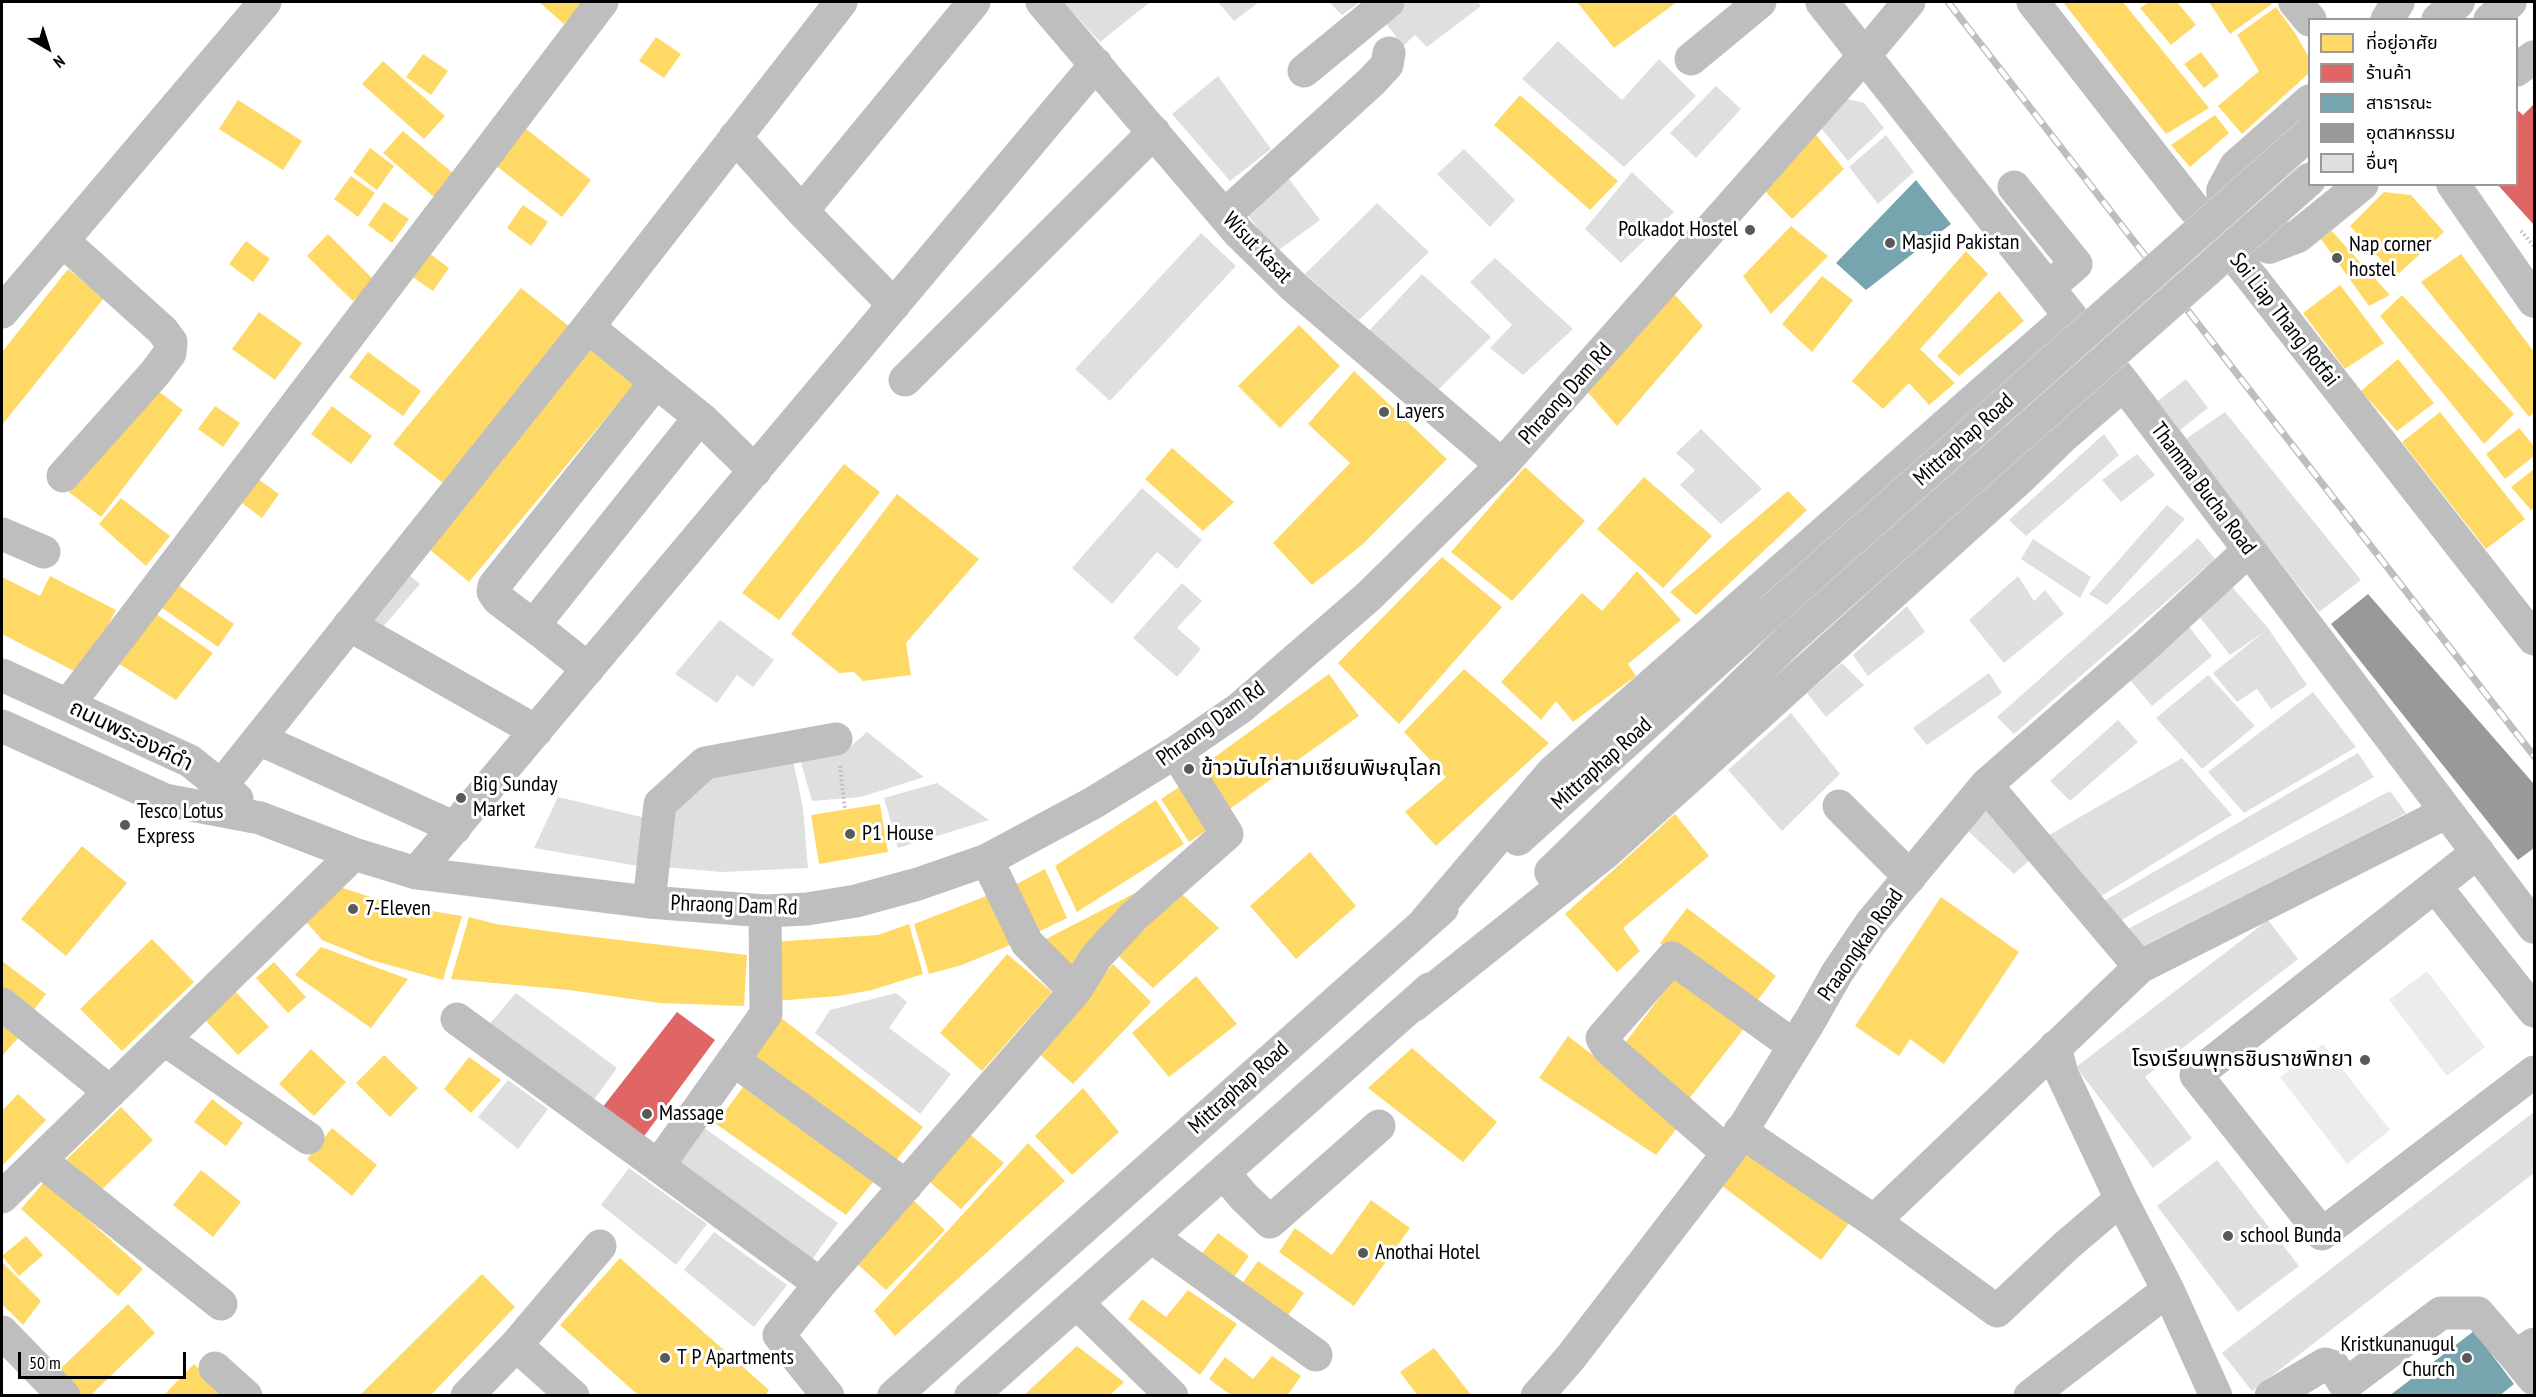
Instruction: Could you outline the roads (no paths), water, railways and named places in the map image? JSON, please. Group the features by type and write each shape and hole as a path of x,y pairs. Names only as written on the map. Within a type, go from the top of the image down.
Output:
{"street":[{"path":"2,312 265,2"},
{"path":"68,705 602,2"},
{"path":"221,786 588,327 841,2"},
{"path":"802,212 974,2"},
{"name":"Wisut Kasat","path":"1042,2 1225,215 1294,287 1502,465"},
{"path":"1304,71 1388,2"},
{"path":"1691,59 1760,2"},
{"name":"Thamma Bucha Road","path":"1822,2 2124,384 2535,927"},
{"name":"Phraong Dam Rd","path":"261,818 354,854 416,873 649,902 765,911 807,909 856,901 918,884 987,860 1093,803 1176,752 1240,708 1369,596 1502,465 1864,56 1909,2"},
{"name":"Soi Liap Thang Rotfai","path":"2033,2 2535,639"},
{"path":"2295,2 2308,18"},
{"path":"2388,18 2398,2"},
{"path":"2440,18 2458,2"},
{"path":"2492,18 2510,2"},
{"path":"1225,215 1372,81 1387,65 1389,53"},
{"path":"2518,69 2535,57"},
{"path":"416,873 1096,64"},
{"path":"2308,103 2263,142 2252,166 2252,182 2261,202 2280,214 2299,221 2326,212 2359,186"},
{"path":"905,380 1154,132"},
{"name":"Mittraphap Road","path":"894,1395 1768,614 2308,136"},
{"path":"735,137 802,212 894,305"},
{"name":"Mittraphap Road","path":"971,1395 1414,1005 1790,639 2308,181"},
{"path":"2454,186 2535,301"},
{"path":"2014,187 2076,264 2048,288"},
{"path":"63,241 162,330 171,342 170,353 154,373 63,476"},
{"path":"1426,921 1552,772 2070,316"},
{"path":"588,327 703,420 755,471"},
{"path":"2005,373 2042,370 2069,402 2059,440"},
{"path":"588,669 498,599 493,592 494,586 656,382"},
{"path":"1414,1005 1607,851 2059,440 2124,384"},
{"path":"543,633 537,621 541,614 692,427 703,420"},
{"path":"2,534 44,552"},
{"name":"Praaongkao Road","path":"1537,1395 1571,1357 1734,1142 1837,973 1871,923 1986,784 2143,648 2249,550"},
{"path":"349,625 536,731"},
{"name":"ถนนพระองค์ดำ","path":"2,675 190,761 261,818"},
{"name":"ถนนพระองค์ดำ","path":"2,726 165,800 261,818"},
{"path":"649,902 660,804 705,763 836,738"},
{"path":"259,739 455,828"},
{"path":"828,1395 778,1335 1075,991 1096,957 1132,916 1227,834 1176,752"},
{"path":"1986,784 2140,967"},
{"path":"1839,806 1910,877"},
{"path":"1874,1221 2140,967 2447,812"},
{"path":"2478,852 2196,1075 2322,1234 2535,1072"},
{"path":"2,1197 354,854"},
{"path":"987,860 1027,943 1075,991"},
{"path":"2435,886 2535,1011"},
{"path":"658,1166 735,1061 766,1014 765,911"},
{"path":"1794,1046 1672,958 1602,1038 1608,1047 1734,1142 1874,1221 1996,1311 2121,1199"},
{"path":"2,1004 110,1092"},
{"path":"457,1019 820,1284"},
{"path":"165,1040 308,1138"},
{"path":"2055,1047 2062,1074 2121,1199 2168,1290 2216,1395"},
{"path":"735,1061 906,1185"},
{"path":"1224,1173 1243,1196 1270,1222 1379,1126"},
{"path":"40,1160 221,1304"},
{"path":"1152,1237 1316,1355"},
{"path":"466,1395 516,1345 600,1246"},
{"path":"2030,1395 2168,1290"},
{"path":"1077,1303 1170,1395"},
{"path":"2271,1395 2325,1364 2334,1367 2350,1390 2441,1313 2478,1313 2528,1360"},
{"path":"2,1332 64,1395"},
{"path":"516,1345 573,1395"},
{"path":"215,1368 246,1395"}],"railway":[{"path":"1948,2 2534,756"}],"place":[{"name":"Polkadot Hostel","path":"1750,230"},
{"name":"Masjid Pakistan","path":"1890,243"},
{"name":"Nap corner hostel","path":"2337,258"},
{"name":"Layers","path":"1384,412"},
{"name":"ข้าวมันไก่สามเซียนพิษณุโลก","path":"1189,769"},
{"name":"Big Sunday Market","path":"461,798"},
{"name":"Tesco Lotus Express","path":"125,825"},
{"name":"P1 House","path":"850,834"},
{"name":"7-Eleven","path":"353,909"},
{"name":"โรงเรียนพุทธชินราชพิทยา","path":"2365,1060"},
{"name":"Massage","path":"647,1114"},
{"name":"school Bunda","path":"2228,1236"},
{"name":"Anothai Hotel","path":"1363,1253"},
{"name":"T P Apartments","path":"665,1358"},
{"name":"Kristkunanugul Church","path":"2467,1358"}]}
